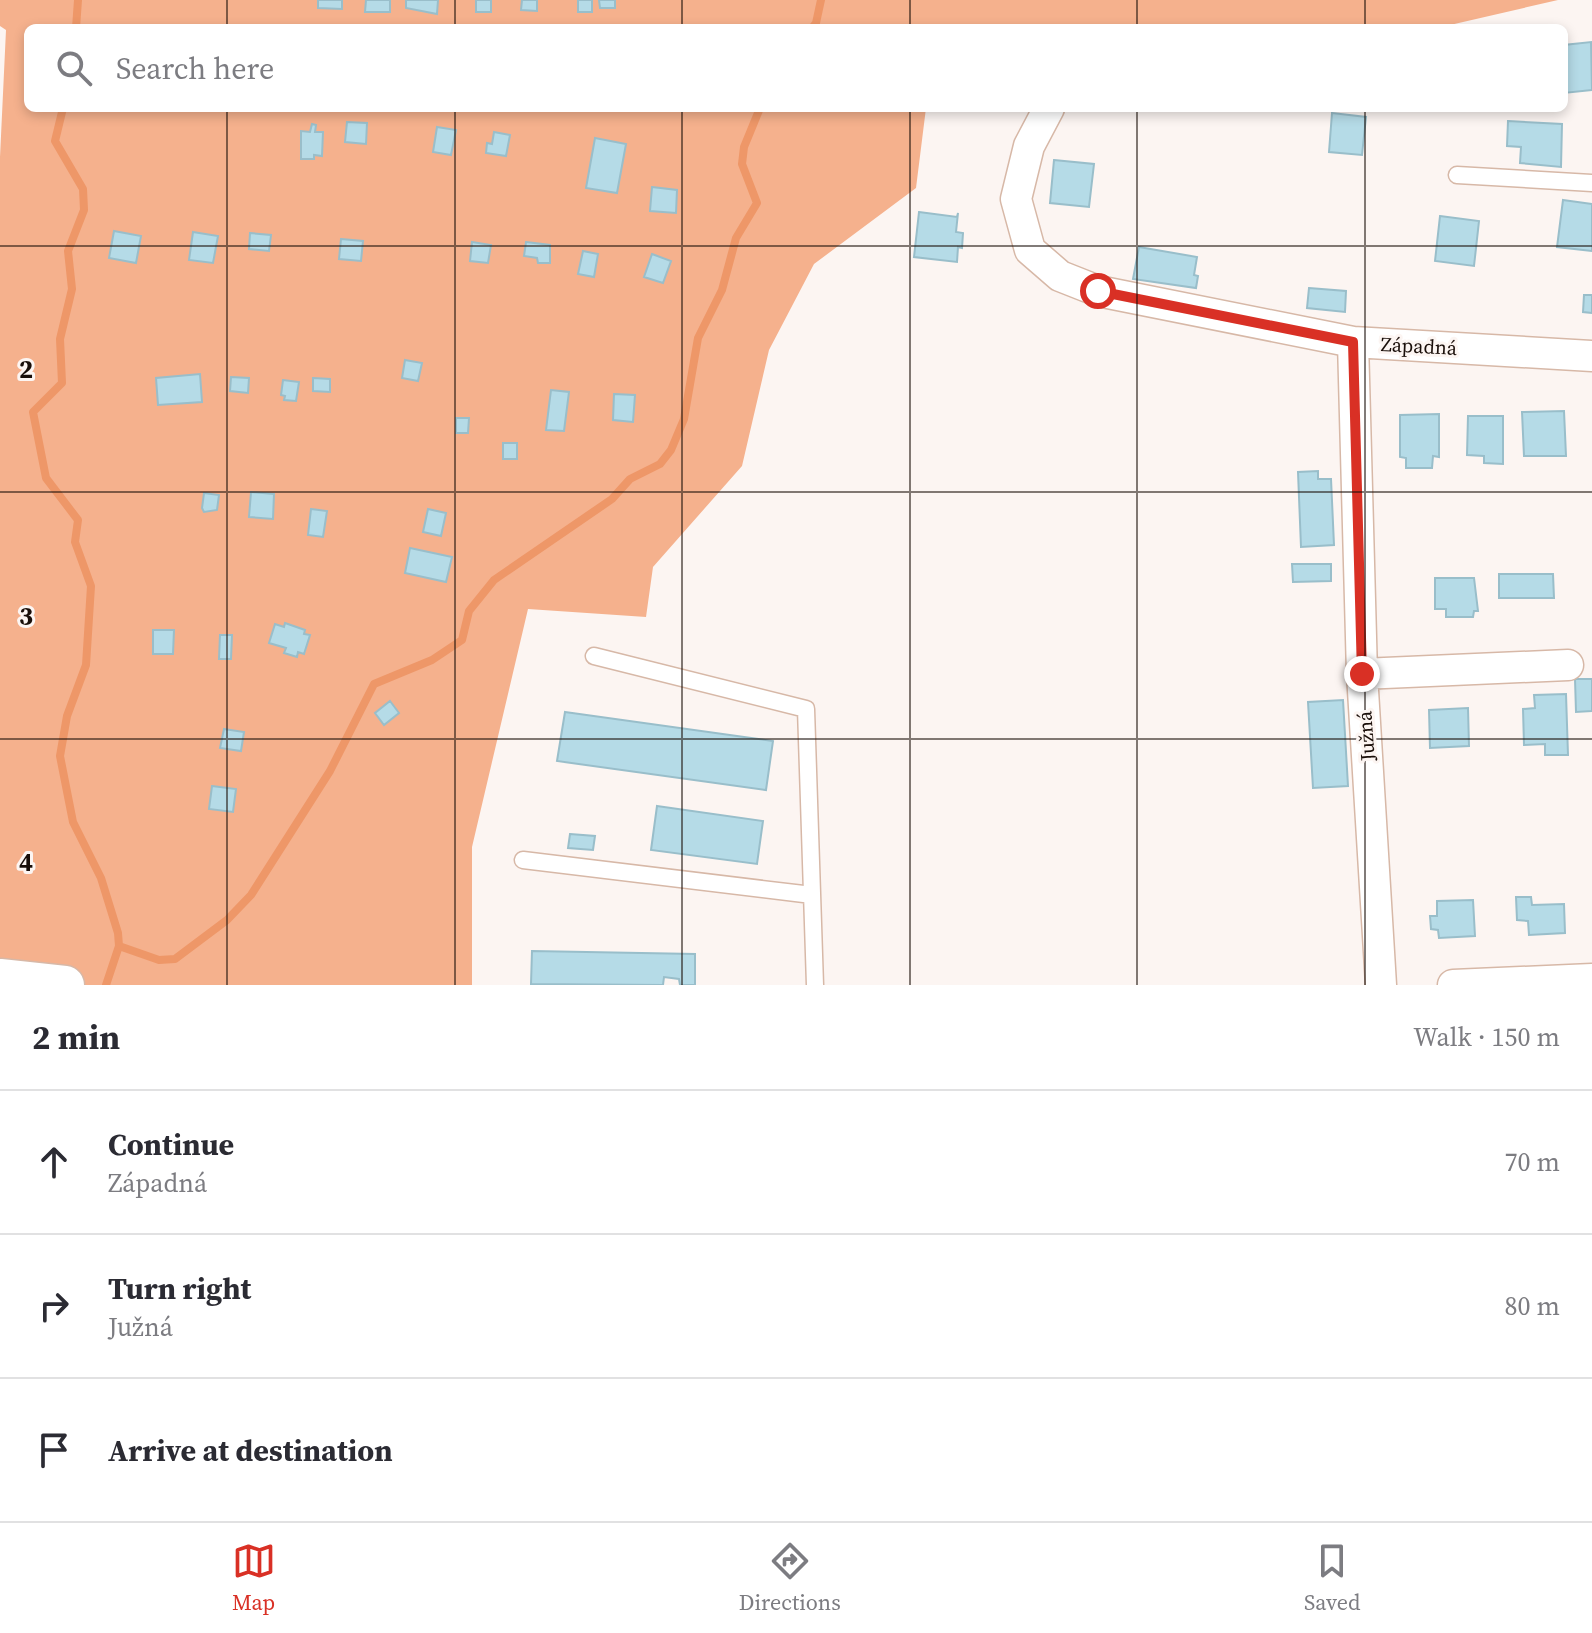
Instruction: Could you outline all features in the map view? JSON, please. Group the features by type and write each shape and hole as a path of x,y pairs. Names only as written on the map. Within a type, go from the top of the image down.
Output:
{"street":[{"name":"Západná","path":"1047,112 1029,146 1016,199 1030,250 1060,276 1098,291 1353,342 1592,356"},
{"name":"Južná","path":"1353,342 1362,674 1381,985"},
{"path":"1362,674 1568,665"},
{"path":"1453,985 1592,979"}],"lane":[{"path":"1457,175 1592,183"},
{"path":"594,656 806,709 815,985"},
{"path":"523,860 812,895"}],"shaded area":[{"path":"0,0 1558,0 1454,24 24,24 24,112 926,112 916,188 814,264 769,350 742,466 653,567 646,617 528,609 472,847 472,985 37,985 0,979 0,157 6,30 0,26"}],"building":[{"path":"318,0 342,0 342,9 318,8"},
{"path":"366,0 390,0 390,12 365,12"},
{"path":"406,0 438,0 437,14 406,8"},
{"path":"476,0 491,0 491,12 476,12"},
{"path":"522,0 537,0 537,11 521,10"},
{"path":"578,0 592,0 592,12 578,12"},
{"path":"599,0 615,0 615,8 600,8"},
{"path":"1591,42 1592,90 1568,93 1568,45"},
{"path":"1332,113 1366,117 1362,155 1329,152"},
{"path":"1508,121 1562,124 1561,167 1520,163 1521,147 1507,146"},
{"path":"347,122 367,123 366,144 345,142"},
{"path":"312,124 316,125 315,132 323,132 322,156 301,159 301,131 310,132"},
{"path":"437,127 456,130 451,155 433,152"},
{"path":"494,132 510,135 506,156 486,153 487,143 492,144"},
{"path":"595,138 626,144 617,193 586,188"},
{"path":"1054,160 1094,164 1089,207 1050,203"},
{"path":"652,187 677,190 676,213 650,211"},
{"path":"1563,200 1592,204 1592,251 1557,247"},
{"path":"919,212 957,217 958,213 956,232 963,233 957,262 914,257"},
{"path":"1440,216 1479,221 1474,266 1435,261"},
{"path":"114,231 141,236 136,263 109,258"},
{"path":"193,232 218,236 213,263 189,260"},
{"path":"250,233 271,235 269,251 249,249"},
{"path":"341,239 363,241 361,261 339,259"},
{"path":"472,242 491,245 488,263 470,261"},
{"path":"526,242 550,245 550,263 538,263 537,258 524,256"},
{"path":"1139,247 1197,257 1194,275 1198,276 1196,288 1133,279"},
{"path":"583,251 598,254 594,277 578,274"},
{"path":"652,254 671,261 663,283 644,277"},
{"path":"1309,288 1346,291 1345,312 1307,308"},
{"path":"1584,295 1592,295 1592,313 1583,312"},
{"path":"405,360 422,363 418,381 402,378"},
{"path":"200,374 202,402 158,405 156,378"},
{"path":"231,377 249,378 248,393 230,391"},
{"path":"313,378 330,379 330,392 313,391"},
{"path":"283,380 299,382 296,401 284,400 285,396 281,395"},
{"path":"551,390 569,392 564,431 546,430"},
{"path":"614,394 635,395 633,422 613,420"},
{"path":"1564,411 1566,456 1524,456 1522,412"},
{"path":"1439,414 1439,457 1433,456 1432,468 1406,468 1406,458 1400,457 1400,415"},
{"path":"1468,416 1503,416 1503,464 1484,463 1484,456 1467,455"},
{"path":"456,418 469,418 468,433 456,433"},
{"path":"503,443 517,443 517,459 503,459"},
{"path":"1318,471 1318,479 1331,479 1334,545 1301,547 1298,472"},
{"path":"251,492 274,494 273,519 249,517"},
{"path":"204,493 219,495 217,510 204,512"},
{"path":"311,509 327,511 323,537 308,535"},
{"path":"428,509 446,513 441,536 423,532"},
{"path":"410,548 452,557 446,582 405,573"},
{"path":"1292,564 1331,564 1331,581 1293,582"},
{"path":"1499,574 1553,574 1554,598 1499,598"},
{"path":"1435,578 1474,578 1478,611 1474,611 1473,617 1446,617 1446,609 1435,609"},
{"path":"285,623 310,635 304,654 298,652 297,657 284,653 286,648 269,643 275,624 284,627"},
{"path":"153,630 174,630 173,654 153,654"},
{"path":"220,635 232,635 231,659 219,659"},
{"path":"1575,679 1592,679 1592,711 1576,712"},
{"path":"1566,694 1568,755 1545,755 1545,744 1524,745 1523,709 1535,708 1534,695"},
{"path":"1343,700 1348,786 1313,788 1308,702"},
{"path":"390,701 399,713 384,725 375,713"},
{"path":"1468,708 1469,746 1430,748 1429,710"},
{"path":"565,712 773,741 766,790 557,761"},
{"path":"224,729 244,732 241,751 220,748"},
{"path":"212,786 236,789 233,812 209,809"},
{"path":"657,806 763,821 757,864 651,850"},
{"path":"570,834 595,836 593,850 568,848"},
{"path":"1516,897 1531,897 1532,905 1564,904 1565,933 1529,935 1528,921 1517,920"},
{"path":"1473,900 1475,936 1439,938 1438,930 1431,929 1430,916 1437,916 1437,901"},
{"path":"532,951 695,954 695,985 680,985 679,979 664,977 663,985 531,984"}],"waterway":[{"path":"76,24 78,0"},
{"path":"815,24 821,0"},
{"path":"62,112 55,141 83,189 84,210 68,251 72,289 60,339 62,383 33,412 46,478 78,520 75,542 91,586 86,665 67,716 60,756 73,822 101,878 118,933 119,946 106,985"},
{"path":"119,946 159,960 175,959 227,920 251,895 330,771 374,684 432,660 462,640 469,611 494,580 612,499 630,479 660,464 671,450 684,419 698,338 722,290 736,238 757,203 742,164 744,147 758,112"}],"route":[{"path":"1098,291 1353,342 1362,674"}]}
